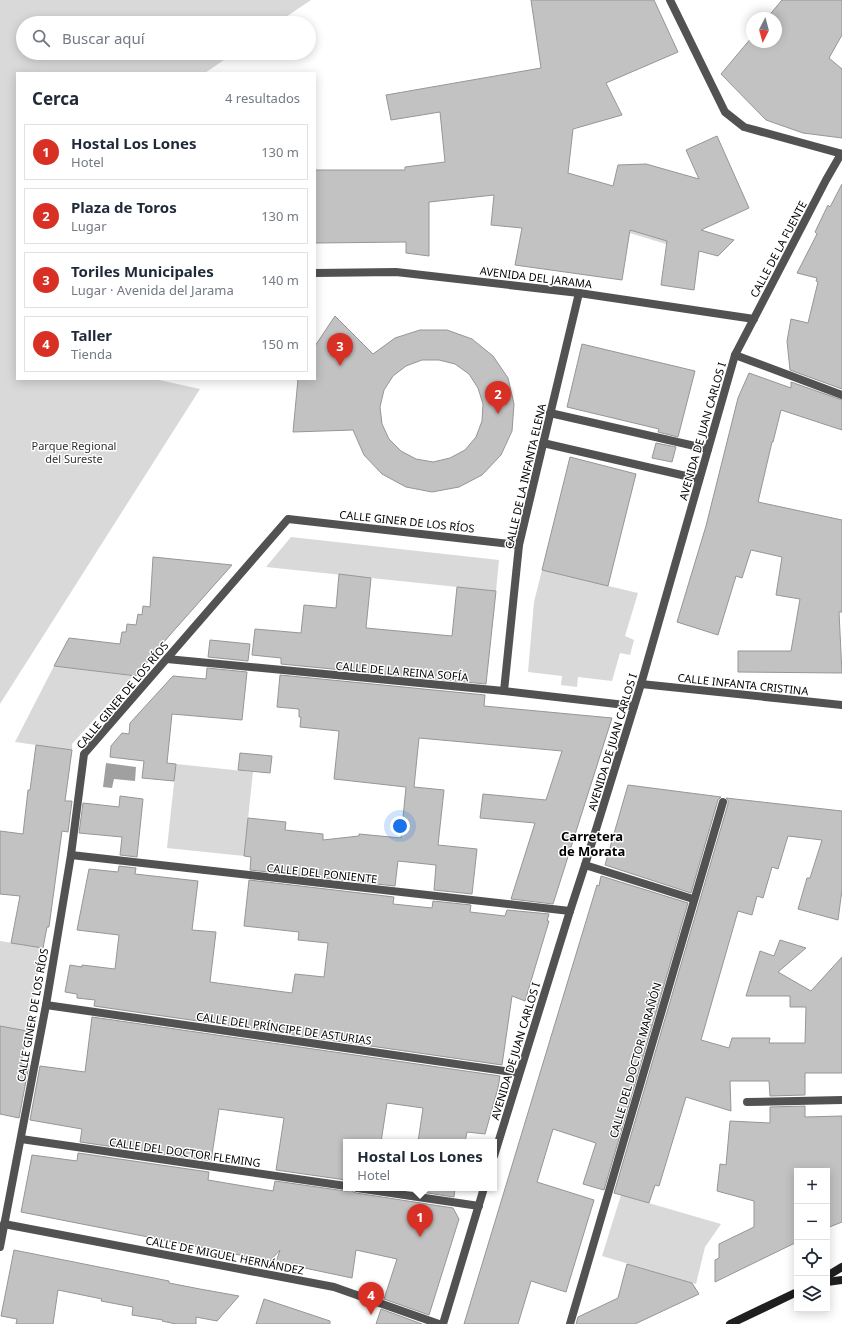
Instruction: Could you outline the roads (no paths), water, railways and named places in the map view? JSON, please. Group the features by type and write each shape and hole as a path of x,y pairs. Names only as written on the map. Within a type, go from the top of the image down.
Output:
{"main road":[{"path":"830,1274 842,1267"},
{"path":"830,1282 842,1280"},
{"path":"730,1324 794,1293"}],"street":[{"path":"670,0 725,112 744,127 842,154"},
{"name":"CALLE DE LA FUENTE","path":"735,355 826,180 842,154"},
{"name":"AVENIDA DEL JARAMA","path":"316,273 396,272 579,293 754,319"},
{"name":"CALLE DE LA INFANTA ELENA","path":"504,691 519,545 579,293"},
{"path":"735,355 842,395"},
{"name":"AVENIDA DE JUAN CARLOS I","path":"497,1146 641,684 735,355"},
{"path":"550,413 708,449"},
{"path":"543,443 700,479"},
{"name":"CALLE GINER DE LOS RÍOS","path":"0,1247 46,1005 71,856 84,754 288,519 519,545"},
{"name":"CALLE DE LA REINA SOFÍA","path":"167,659 504,691 634,706"},
{"name":"CALLE INFANTA CRISTINA","path":"641,684 842,705"},
{"name":"CALLE DEL DOCTOR MARAÑÓN","path":"570,1324 693,899 723,802"},
{"name":"CALLE DEL PONIENTE","path":"71,856 570,912"},
{"path":"585,865 693,899"},
{"name":"CALLE DEL PRÍNCIPE DE ASTURIAS","path":"46,1005 519,1073"},
{"path":"746,1102 842,1100"},
{"name":"CALLE DEL DOCTOR FLEMING","path":"21,1139 343,1186"},
{"path":"376,1191 479,1206"},
{"path":"443,1324 483,1191"},
{"name":"CALLE DE MIGUEL HERNÁNDEZ","path":"4,1224 334,1287 438,1324"}],"place":[{"name":"Toriles Municipales","path":"340,366"},
{"name":"Plaza de Toros","path":"498,414"},
{"name":"Hostal Los Lones","path":"420,1237"},
{"name":"Taller","path":"371,1315"}],"district":[{"name":"Carretera de Morata","path":"592,844"}],"park label":[{"name":"Parque Regional del Sureste","path":"74,451"}]}
